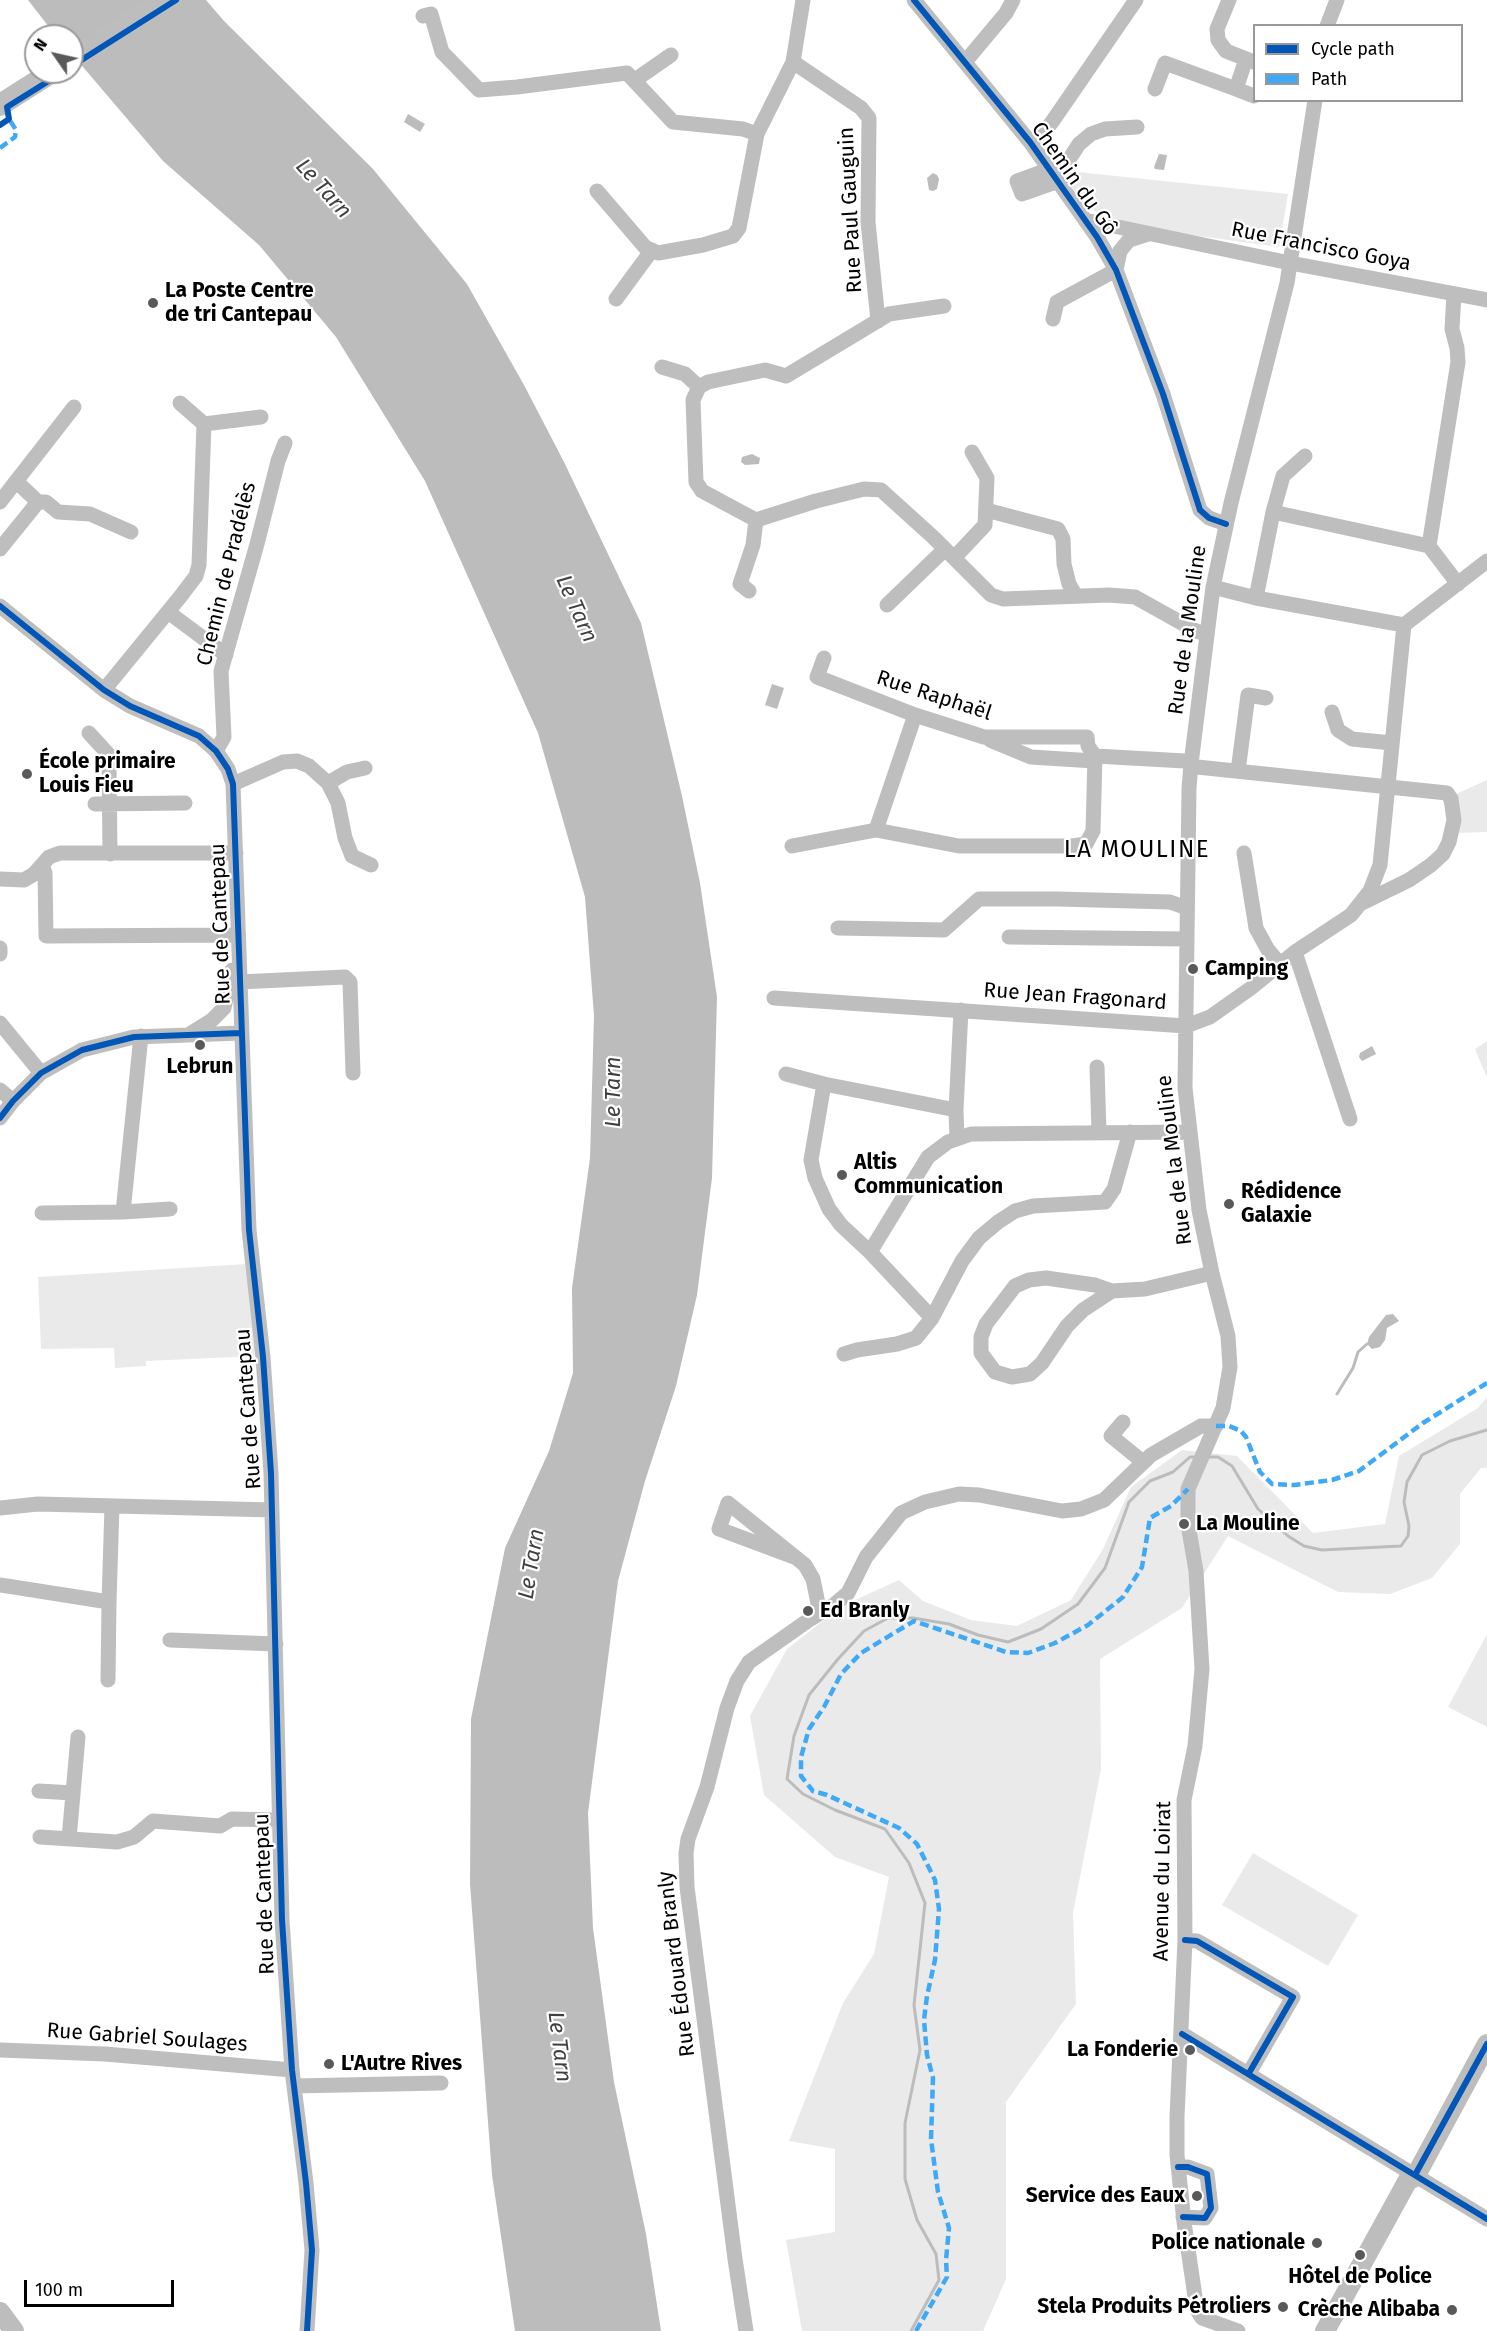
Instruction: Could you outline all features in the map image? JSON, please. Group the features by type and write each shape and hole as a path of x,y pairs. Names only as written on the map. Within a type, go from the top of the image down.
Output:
{"highway":[{"path":"84,35 139,0"},
{"path":"84,51 165,0"},
{"path":"5,94 24,77"},
{"path":"5,94 26,84"}],"main road":[{"path":"1338,2331 1415,2190 1415,2176 1487,2044"},
{"path":"1325,2331 1408,2180 1415,2176"},
{"path":"0,2312 14,2331"}],"street":[{"path":"597,191 645,247 658,253 702,245 733,236 739,228 757,134 793,62 803,0"},
{"name":"Chemin du Gô","path":"914,0 1030,142 1097,237 1116,270 1163,394 1200,510 1209,518 1226,524"},
{"path":"965,62 1006,13 1013,0"},
{"path":"1030,142 1041,135 1052,122 1136,0"},
{"path":"1229,0 1217,29 1218,40 1226,51 1250,60 1236,89"},
{"path":"1328,24 1337,0"},
{"path":"423,16 431,14 442,52 479,90 627,73 673,122 744,129 757,134"},
{"path":"635,80 671,55"},
{"name":"Rue Paul Gauguin","path":"793,62 861,108 869,118 868,222 878,321"},
{"path":"1155,89 1165,63 1253,96"},
{"name":"Rue de la Mouline","path":"1188,1490 1223,1408 1230,1373 1228,1336 1199,1210 1185,1088 1191,764 1213,587 1226,524 1291,263 1315,102"},
{"path":"1055,176 1079,144 1091,134 1105,129 1137,127"},
{"name":"Rue Francisco Goya","path":"1085,219 1291,263 1487,300"},
{"name":"Rue Francisco Goya","path":"1129,240 1148,234"},
{"path":"1097,237 1115,241 1129,240"},
{"path":"1053,319 1057,302 1116,270 1120,251 1129,240"},
{"path":"616,299 652,250"},
{"path":"1429,546 1458,362 1458,348 1452,329 1454,294"},
{"name":"Rue Paul Gauguin","path":"699,387 708,382 765,370 786,376 889,314 944,306"},
{"path":"662,367 685,374 699,387 693,400 696,482 702,491 756,520 864,489 881,490 991,595 1003,599 1109,595 1135,597 1196,631 1206,634"},
{"path":"180,403 204,424 261,417"},
{"path":"0,502 74,407"},
{"path":"104,690 196,576 199,565 204,424"},
{"name":"Chemin de Pradélès","path":"216,751 224,737 221,671 278,461 285,443"},
{"path":"887,605 985,525 987,478 972,452"},
{"path":"1256,598 1273,512 1283,476 1305,456"},
{"path":"17,482 38,502 46,502 58,512 90,514 132,532"},
{"path":"0,549 38,502"},
{"path":"986,510 1058,529 1063,539 1066,574 1076,596"},
{"path":"1273,512 1429,546 1458,584"},
{"path":"749,591 740,584 753,545 756,520"},
{"path":"1186,1026 1210,1017 1295,952 1351,915 1370,891 1380,865 1404,625 1487,561"},
{"path":"1213,587 1256,598 1404,625"},
{"name":"Rue de Cantepau","path":"0,606 104,690 130,705 199,736 216,751 228,770 233,784 249,1230 263,1358 272,1510 278,1820 284,1963 292,2070 312,2250 307,2331"},
{"path":"168,612 226,655"},
{"name":"Rue Raphaël","path":"824,658 817,677 915,715 984,737 1087,737 1088,746 1094,758"},
{"path":"1238,771 1248,695 1266,698"},
{"path":"1332,712 1338,730 1352,739 1392,743"},
{"path":"876,830 915,715"},
{"path":"89,734 109,755 102,804 110,854"},
{"path":"984,737 1031,757 1182,760 1197,767 1448,793 1454,820 1449,842 1443,854 1409,880 1359,905"},
{"path":"792,846 876,830 959,846 1086,844 1094,831 1094,758"},
{"path":"233,784 283,762 297,761 314,770 328,783 338,803 345,838 352,856 371,865"},
{"path":"328,783 347,772 365,768"},
{"path":"102,804 185,803"},
{"path":"0,879 24,880 34,874 49,857 60,853 236,853"},
{"path":"1244,853 1256,928 1268,950 1281,964"},
{"path":"42,865 45,873 46,936 137,932 237,935 228,996 224,1008 212,1020 188,1035"},
{"path":"838,928 944,930 979,899 1058,898 1170,902 1187,908"},
{"path":"1009,937 1187,939"},
{"path":"0,948 0,954"},
{"path":"1295,952 1350,1119"},
{"path":"239,982 345,977 350,982 353,1073"},
{"name":"Rue Jean Fragonard","path":"774,998 1186,1026"},
{"name":"Rue Jean Fragonard","path":"957,1139 956,1110 961,1010"},
{"path":"0,1023 41,1073"},
{"path":"0,1118 13,1101 41,1073 82,1050 141,1036 241,1033"},
{"path":"123,1212 141,1036"},
{"path":"1097,1066 1099,1132"},
{"path":"786,1074 824,1084 956,1110"},
{"path":"824,1084 811,1160 815,1178 829,1209 841,1225 870,1252 932,1318"},
{"path":"0,1089 13,1101"},
{"path":"844,1354 916,1338 932,1318 962,1261 979,1238 1015,1211 1033,1206 1105,1202 1114,1189 1130,1132"},
{"path":"870,1252 928,1157 948,1142 971,1134 1189,1132"},
{"path":"42,1213 170,1209"},
{"path":"1112,1291 1083,1310 1066,1326 1042,1363 1030,1374 1012,1377 994,1372 981,1353 981,1336 986,1324 1014,1286 1029,1280 1046,1278 1095,1285 1112,1291 1145,1289 1212,1273"},
{"path":"1123,1422 1111,1436 1143,1462"},
{"name":"Rue Édouard Branly","path":"746,2331 687,1887 686,1853 688,1839 707,1787 727,1708 737,1681 749,1662 848,1593 866,1557 901,1514 925,1502 959,1494 1062,1511 1081,1509 1104,1500 1151,1455 1201,1426 1216,1425"},
{"name":"Avenue du Loirat","path":"1188,1490 1188,1524 1196,1571 1202,1669 1195,1746 1184,1800 1185,1940 1177,2117 1178,2167 1194,2302 1202,2318 1238,2331"},
{"path":"794,1557 719,1529 728,1503 805,1565 813,1579 819,1613"},
{"path":"0,1508 38,1504 272,1510"},
{"path":"108,1680 112,1506"},
{"path":"0,1585 109,1602"},
{"path":"170,1640 276,1644"},
{"path":"69,1839 78,1737"},
{"path":"39,1791 73,1793"},
{"path":"40,1837 117,1842 134,1837 153,1821 220,1826 232,1819 278,1820"},
{"path":"1185,1940 1197,1941 1293,1997 1249,2073"},
{"path":"1182,2034 1487,2218"},
{"name":"Rue Gabriel Soulages","path":"0,2050 105,2054 292,2070"},
{"path":"294,2086 441,2083"},
{"path":"1178,2167 1188,2167 1207,2174 1212,2208 1205,2218 1183,2217"}],"shaded area":[{"path":"1068,171 1288,194 1279,247 1185,234 1115,219 1098,213 1084,204 1069,186 1064,178"},
{"path":"1487,780 1487,832 1455,833 1454,795"},
{"path":"1487,1041 1487,1078 1475,1049"},
{"path":"246,1264 257,1356 146,1361 146,1366 115,1368 114,1348 41,1349 38,1277"},
{"path":"1487,1397 1487,1468 1481,1468 1460,1494 1460,1544 1432,1578 1390,1594 1338,1592 1228,1536 1182,1608 1100,1659 1101,1769 1073,1913 1076,2004 1006,2102 1006,2279 983,2331 802,2331 786,2240 835,2232 835,2149 789,2141 843,2003 874,1954 889,1877 835,1857 764,1795 750,1716 787,1649 842,1606 899,1580 923,1601 971,1620 1017,1626 1071,1600 1103,1549 1131,1487 1182,1450 1237,1456 1313,1533 1385,1524 1399,1456 1478,1408"},
{"path":"1487,1634 1487,1727 1448,1707"},
{"path":"1253,1853 1358,1915 1328,1966 1222,1905"}],"water":[{"name":"Le Tarn","path":"28,0 206,0 224,21 373,169 467,284 564,462 641,623 700,883 717,997 712,1178 697,1295 676,1386 645,1481 618,1581 588,1813 593,1928 614,2082 646,2234 661,2331 515,2331 492,2175 470,1884 471,1719 505,1548 549,1451 573,1373 572,1288 590,1158 594,1016 585,897 538,733 425,481 336,337 259,245 163,161 84,68 84,24 47,24"},
{"path":"408,114 425,124 420,132 404,122"},
{"path":"1159,154 1167,155 1164,170 1154,167"},
{"path":"933,173 939,179 937,189 933,191 929,190 927,178"},
{"path":"752,454 760,458 759,464 745,465 741,462 742,457"},
{"path":"772,684 784,688 777,709 765,705"},
{"path":"1372,1046 1376,1054 1362,1061 1359,1057 1360,1053"},
{"path":"1393,1314 1399,1321 1387,1328 1385,1340 1380,1347 1372,1349 1367,1344 1369,1337 1386,1315"}],"waterway":[{"path":"1337,1394 1353,1368 1358,1352 1367,1344"},
{"path":"1207,1457 1218,1457 1232,1466 1258,1509 1288,1536 1304,1546 1322,1550 1401,1546 1408,1536 1409,1526 1404,1502 1407,1482 1422,1455 1450,1441 1487,1430"},
{"path":"911,2331 939,2280 936,2254 917,2220 905,2179 905,2123 920,2050 914,2005 925,1903 909,1863 885,1829 835,1810 803,1794 787,1779 794,1736 809,1695 864,1631 888,1618 913,1618 949,1624 978,1635 1008,1642 1041,1629 1078,1604 1105,1568 1129,1502 1150,1481 1173,1472 1190,1457 1195,1457"}],"marked path":[{"path":"0,148 15,137 16,130 9,119"},
{"path":"1216,1426 1229,1426 1241,1431 1246,1437 1260,1472 1272,1484 1294,1485 1332,1480 1359,1471 1423,1423 1487,1383"},
{"path":"916,2331 947,2277 949,2228 938,2192 931,2139 933,2078 927,2055 924,2020 935,1960 939,1909 935,1880 917,1844 899,1828 827,1795 813,1791 801,1776 801,1757 809,1729 824,1707 841,1674 861,1653 914,1621 1006,1652 1028,1653 1055,1643 1088,1625 1123,1597 1142,1567 1150,1518 1171,1506 1188,1489"}],"cycle path":[{"path":"84,58 176,0"},
{"path":"914,0 1030,142 1097,237 1116,270 1163,394 1200,510 1209,518 1226,524"},
{"path":"0,125 9,119 7,107 44,84"},
{"path":"0,606 104,690 130,706 199,736 216,751 228,769 233,784 249,1230 263,1357 271,1473 282,1920 292,2070 312,2250 307,2331"},
{"path":"0,1118 13,1101 41,1073 82,1050 134,1037 241,1033"},
{"path":"1185,1940 1197,1941 1293,1997 1249,2073"},
{"path":"1182,2034 1487,2219"},
{"path":"1415,2175 1487,2044"},
{"path":"1178,2167 1188,2167 1207,2174 1211,2208 1205,2218 1183,2217"}],"place":[{"name":"La Poste Centre de tri Cantepau","path":"153,303"},
{"name":"École primaire Louis Fieu","path":"27,774"},
{"name":"Camping","path":"1193,969"},
{"name":"Lebrun","path":"200,1045"},
{"name":"Altis Communication","path":"842,1175"},
{"name":"Rédidence Galaxie","path":"1229,1204"},
{"name":"La Mouline","path":"1184,1524"},
{"name":"Ed Branly","path":"808,1611"},
{"name":"La Fonderie","path":"1190,2050"},
{"name":"L'Autre Rives","path":"329,2064"},
{"name":"Service des Eaux","path":"1197,2196"},
{"name":"Police nationale","path":"1317,2243"},
{"name":"Hôtel de Police","path":"1360,2255"},
{"name":"Stela Produits Pétroliers","path":"1283,2307"},
{"name":"Crèche Alibaba","path":"1452,2310"}],"district":[{"name":"LA MOULINE","path":"1137,850"}]}
